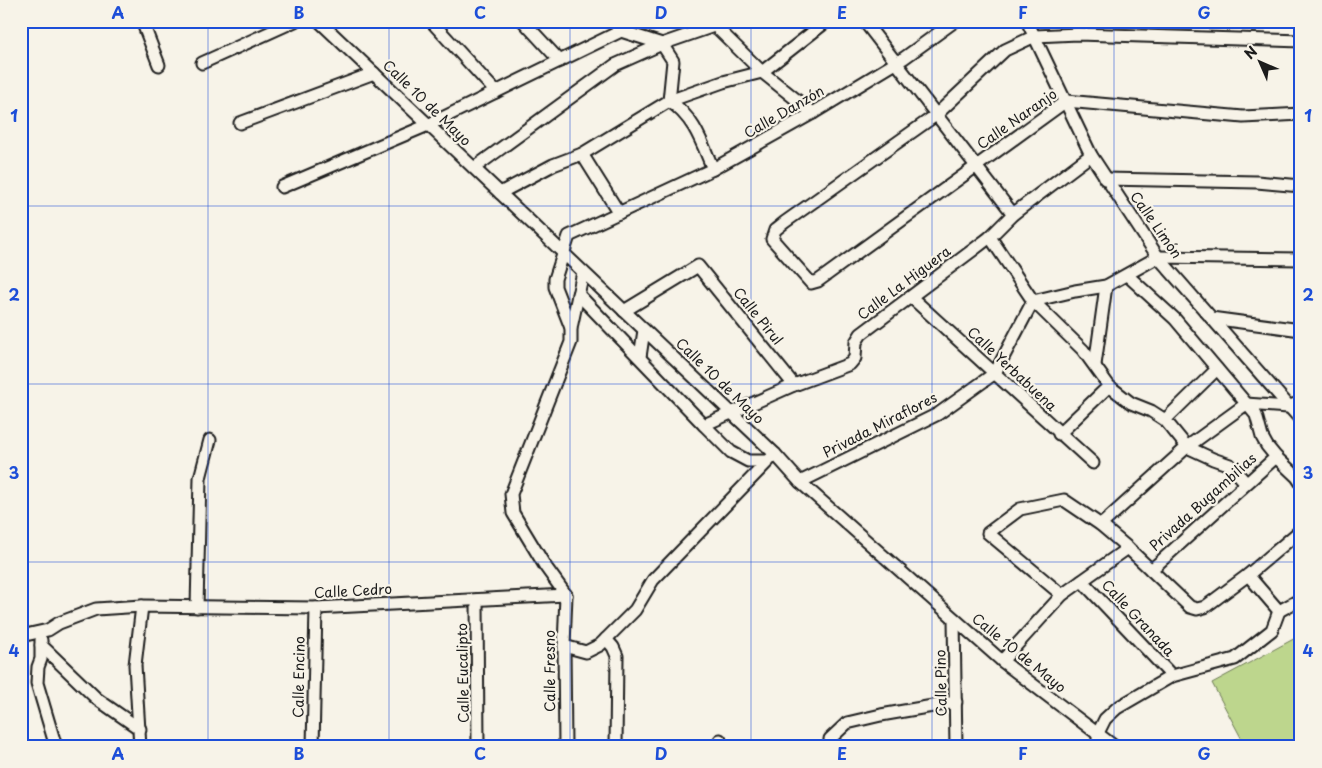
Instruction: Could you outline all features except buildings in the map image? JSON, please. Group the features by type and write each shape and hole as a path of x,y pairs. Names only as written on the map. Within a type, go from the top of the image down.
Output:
{"street":[{"path":"142,21 158,65"},
{"path":"202,63 295,21"},
{"name":"Calle 10 de Mayo","path":"319,21 732,413 772,458 1002,661 1115,747"},
{"path":"431,21 496,92"},
{"path":"523,21 560,61"},
{"path":"612,21 621,31 662,44 674,61 669,101"},
{"path":"282,187 428,125 638,21"},
{"path":"500,194 553,165 582,154 669,101 723,82 762,72 828,21"},
{"path":"864,21 1013,214"},
{"name":"Calle Limón","path":"1027,21 1091,155 1158,257 1301,420"},
{"name":"Calle Danzón","path":"571,328 554,286 569,236 713,169 897,63 951,22"},
{"path":"474,168 615,66 662,44 715,23 762,72 812,113"},
{"path":"936,115 1005,50 1035,36 1078,34 1301,42"},
{"path":"240,123 374,73"},
{"path":"669,101 681,109 696,128 713,169"},
{"name":"Calle Naranjo","path":"936,115 775,230 772,240 811,283 818,281 1066,101 1243,116 1301,114"},
{"path":"582,154 619,214"},
{"name":"Calle La Higuera","path":"704,425 794,385 850,364 855,358 856,342 861,334 990,237 1013,214 1091,155"},
{"path":"1105,178 1257,182 1301,186"},
{"path":"990,237 1033,302 1083,350 1109,386 1131,404 1151,411 1165,420 1187,447 1230,465 1246,483"},
{"path":"994,373 1033,302 1075,291 1106,286 1158,257 1301,259"},
{"name":"Calle Pirul","path":"624,311 698,266 794,385"},
{"path":"566,595 544,566 513,513 511,494 570,342 571,328 583,272"},
{"path":"1127,275 1175,319 1256,415 1266,446 1301,483"},
{"path":"1095,365 1106,286"},
{"path":"578,294 731,452 748,461 772,458"},
{"name":"Calle Yerbabuena","path":"911,297 1093,464"},
{"path":"1211,318 1301,330"},
{"path":"640,357 644,330"},
{"path":"1165,420 1217,369"},
{"name":"Privada Miraflores","path":"800,482 938,414 994,373"},
{"path":"1060,434 1109,386"},
{"path":"1101,525 1187,447 1246,404 1288,407 1301,402"},
{"path":"197,607 200,478 210,440"},
{"name":"Privada Bugambilias","path":"1151,570 1276,457"},
{"path":"564,646 586,652 600,645 635,610 653,580 772,458"},
{"path":"1062,595 988,533 1020,509 1064,500 1101,525 1190,607 1197,609 1205,606 1248,576 1301,530"},
{"path":"1002,661 1062,595 1128,548"},
{"path":"1248,576 1279,611"},
{"name":"Calle Granada","path":"1082,581 1172,676"},
{"name":"Calle Cedro","path":"21,636 42,631 96,610 142,606 316,608 566,595"},
{"name":"Calle Fresno","path":"565,747 564,646 566,595"},
{"path":"1098,747 1098,734 1105,719 1117,708 1172,676 1234,659 1272,630 1279,611 1301,599"},
{"name":"Calle Eucalipto","path":"477,600 478,747"},
{"path":"140,747 135,664 142,606"},
{"name":"Calle Encino","path":"313,747 316,608"},
{"name":"Calle Pino","path":"954,619 956,747"},
{"path":"42,631 41,659 38,667 37,683 56,747"},
{"path":"606,639 613,647 617,656 616,747"},
{"path":"41,645 97,699 140,729"},
{"path":"830,747 830,739 847,723 956,702"}],"green space":[{"path":"1301,635 1301,747 1246,747 1212,683"}]}
